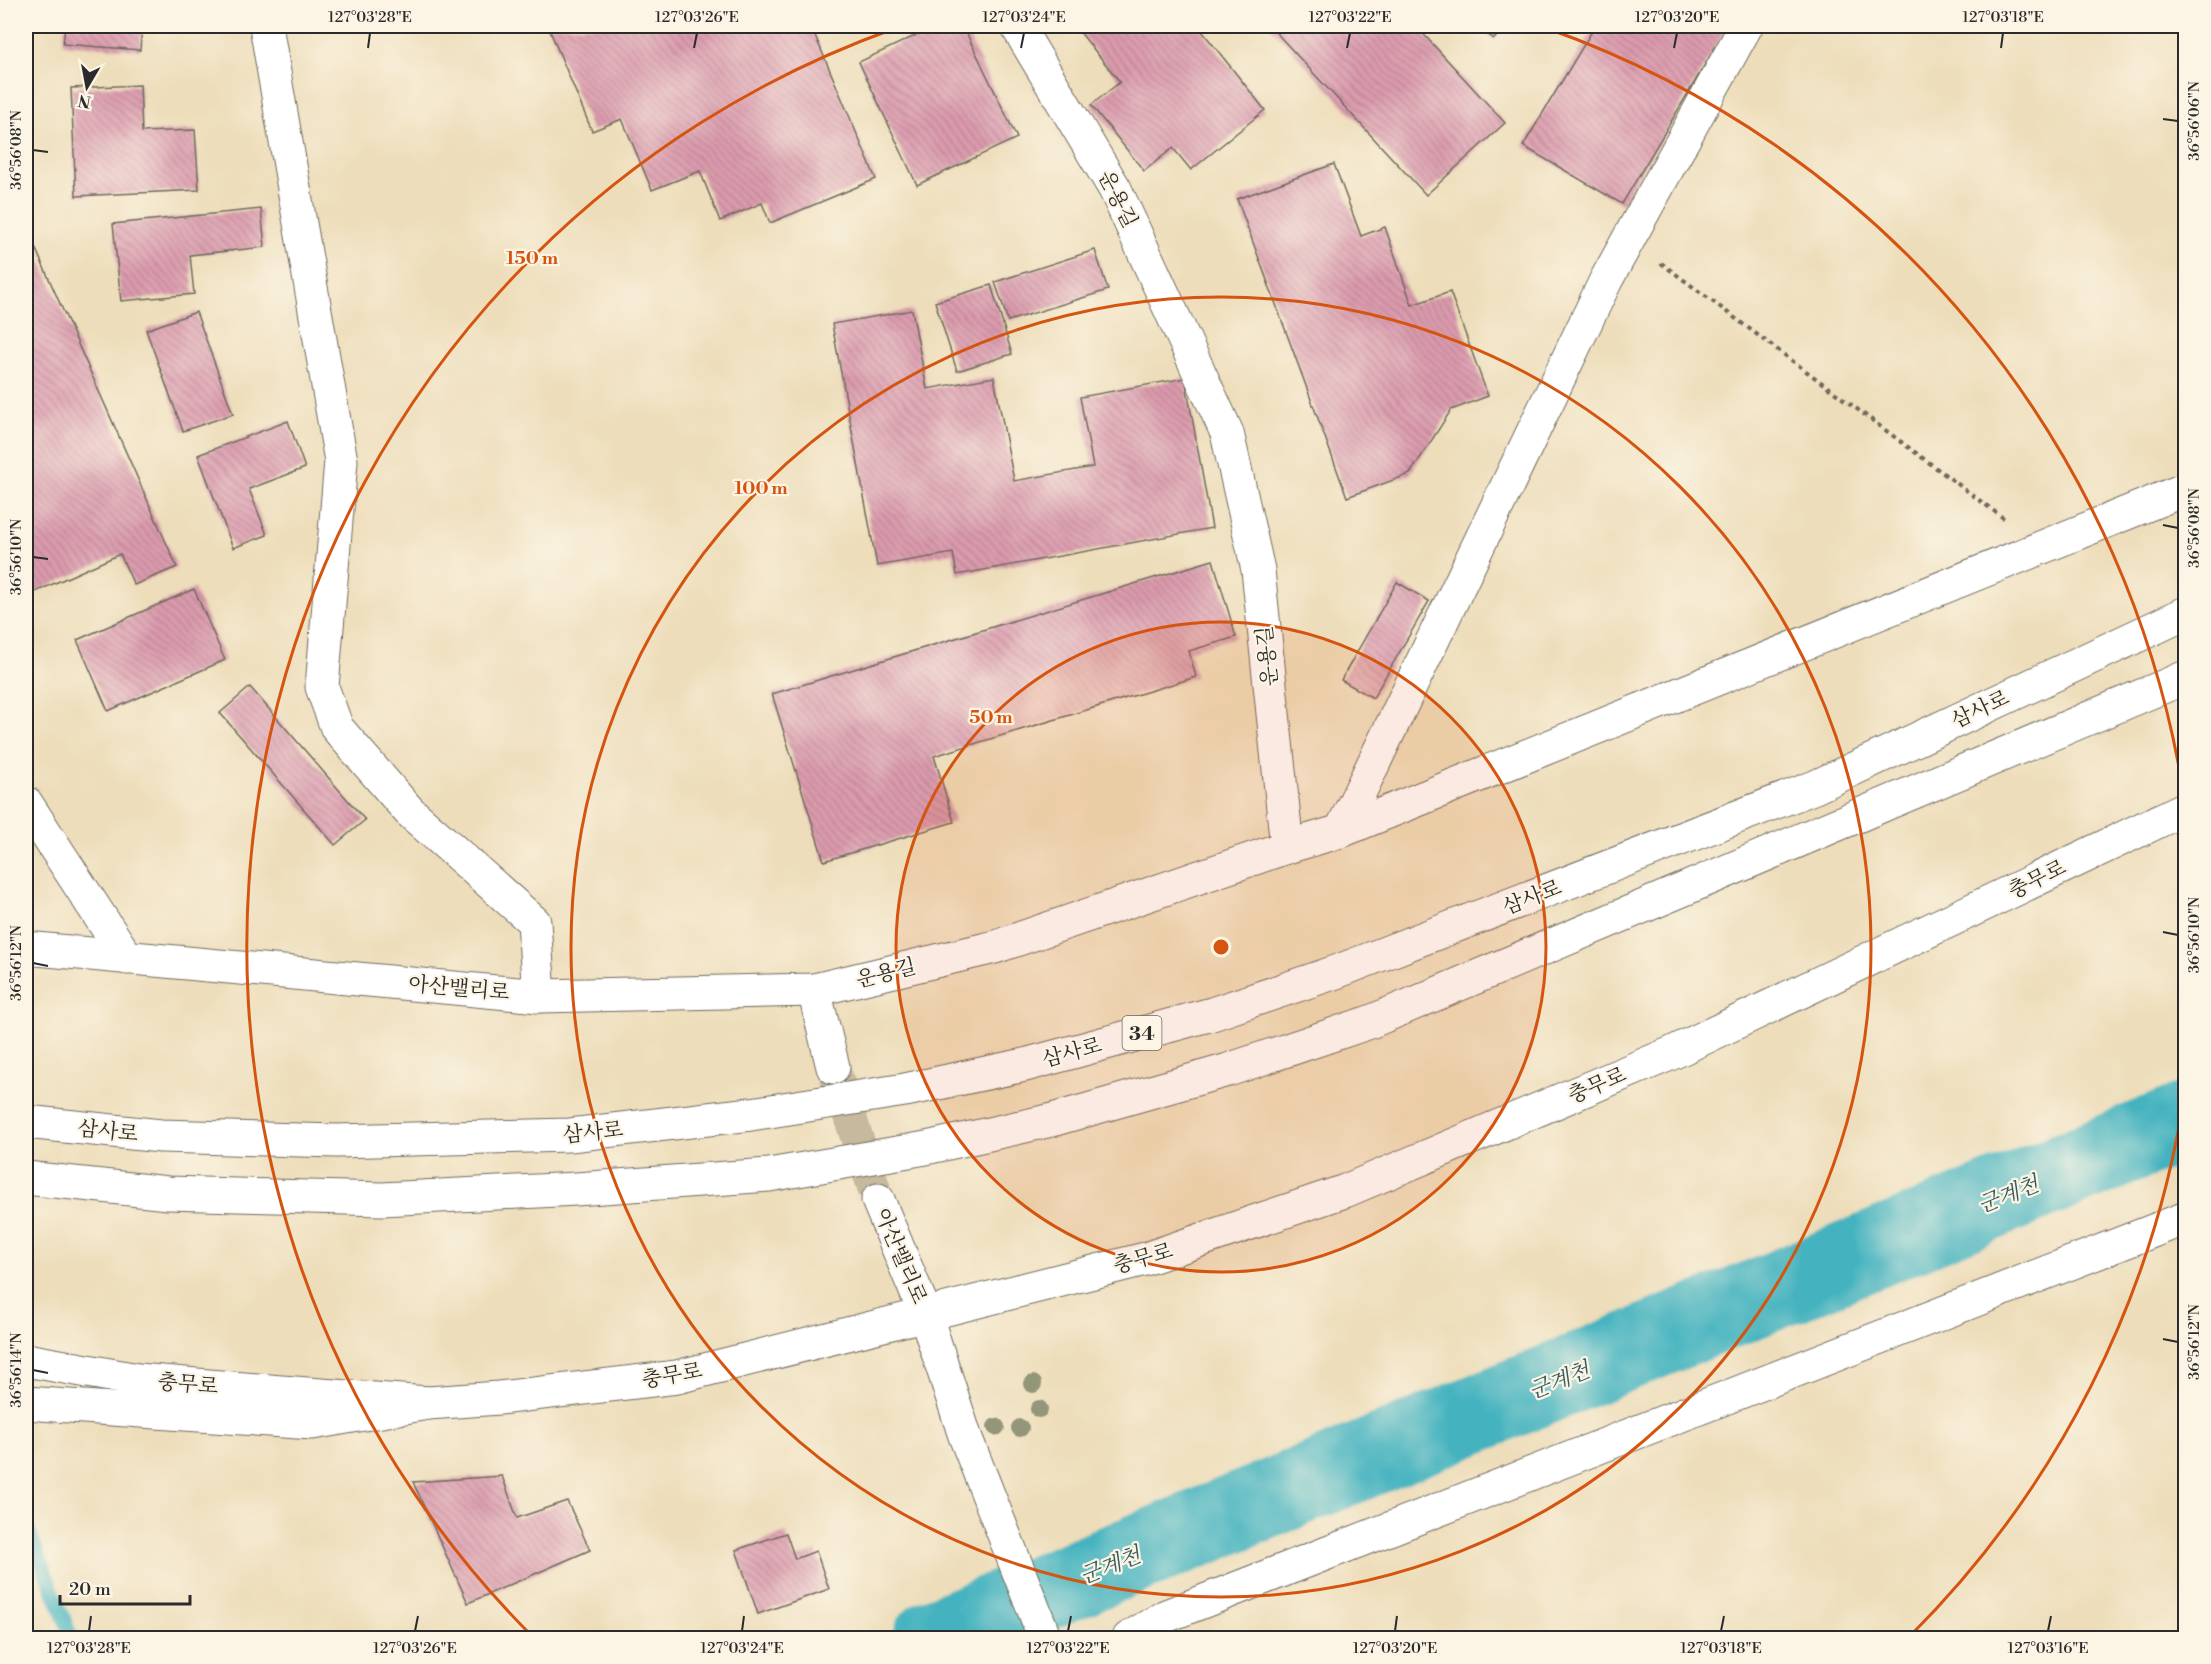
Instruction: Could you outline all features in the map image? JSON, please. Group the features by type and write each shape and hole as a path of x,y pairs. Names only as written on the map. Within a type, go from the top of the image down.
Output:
{"main road":[{"path":"266,26 341,461 322,687 337,728 410,811 534,922 538,996"},
{"name":"운용길","path":"814,990 994,946 1287,847 1258,570 1227,433 1115,189 1017,26"},
{"path":"1341,831 1606,280 1746,26"},
{"path":"1287,847 1341,831 2186,489"},
{"name":"삼사로","path":"26,1122 161,1136 325,1141 570,1135 750,1114 872,1095 1025,1065 1212,1014 1336,972 1815,787 2186,613"},
{"path":"26,1200 382,1199 769,1175 926,1148 1052,1120 1228,1070 1370,1022 2186,677"},
{"path":"26,803 127,958"},
{"name":"충무로","path":"26,1360 138,1380 429,1403 499,1398 676,1377 1144,1259 1345,1191 1672,1053 2186,808"},
{"name":"아산밸리로","path":"26,948 538,996 814,990"},
{"path":"814,990 833,1067"},
{"path":"26,1178 168,1193 382,1199"},
{"name":"아산밸리로","path":"878,1200 925,1313 965,1436 1045,1638"},
{"path":"1129,1638 1166,1616 2186,1218"},
{"path":"26,1403 312,1423 429,1403"}],"path":[{"path":"1629,239 2042,548"}],"building":[{"path":"65,26 142,26 140,50 63,44"},
{"path":"548,26 811,26 876,179 770,223 762,203 720,221 700,171 652,190 622,119 592,131"},
{"path":"936,26 963,26 1017,138 917,185 859,62"},
{"path":"1075,26 1198,26 1265,110 1191,170 1173,148 1144,171 1091,105 1120,82"},
{"path":"1270,26 1416,26 1505,123 1426,195"},
{"path":"1477,26 1506,26 1494,39"},
{"path":"1595,26 1728,26 1622,204 1523,146"},
{"path":"140,85 142,132 195,130 199,190 76,196 71,88"},
{"path":"1334,164 1361,236 1385,227 1412,305 1450,292 1488,396 1451,410 1410,474 1347,497 1237,199"},
{"path":"261,209 265,247 190,255 194,294 121,301 113,224"},
{"path":"26,227 177,567 134,585 120,554 26,596"},
{"path":"1095,250 1108,290 1008,321 995,282"},
{"path":"991,285 1012,354 957,371 935,302"},
{"path":"912,310 927,389 994,377 1014,481 1093,467 1080,397 1185,378 1212,528 957,575 953,553 877,566 832,324"},
{"path":"196,312 233,414 183,431 146,330"},
{"path":"288,421 305,468 249,489 267,535 233,548 198,455"},
{"path":"1213,560 1236,637 1189,651 1196,677 934,756 954,822 824,861 772,694"},
{"path":"1397,582 1429,601 1373,698 1341,680"},
{"path":"194,589 225,660 108,711 77,640"},
{"path":"250,687 365,820 335,845 220,713"},
{"path":"502,1476 517,1518 567,1501 590,1550 468,1603 413,1482"},
{"path":"786,1533 795,1559 816,1551 829,1589 758,1614 736,1550"}],"waterway":[{"name":"군계천","path":"932,1638 2186,1121"},
{"path":"26,1524 72,1638"}],"tunnel":[{"path":"833,1067 878,1200"}]}
